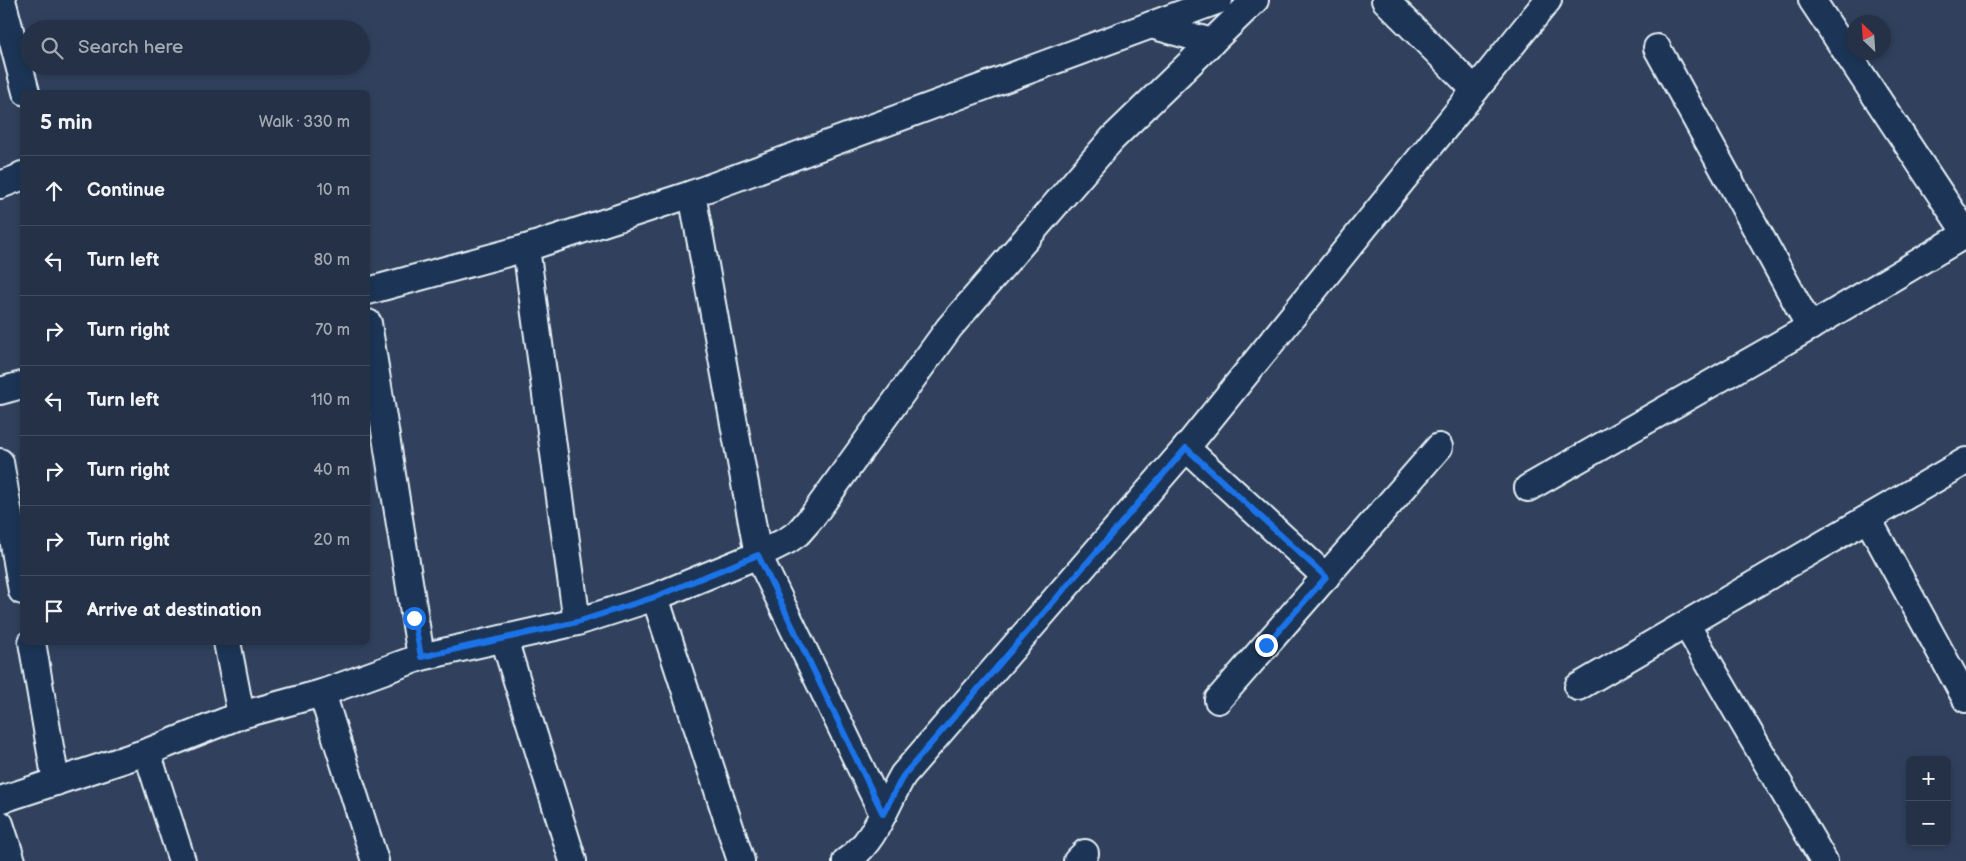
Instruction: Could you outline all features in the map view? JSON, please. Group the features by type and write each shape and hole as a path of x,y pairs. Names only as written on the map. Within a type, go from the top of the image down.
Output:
{"street":[{"path":"2,0 20,69"},
{"path":"370,290 526,248 692,194 1219,0"},
{"path":"0,800 147,752 241,715 322,693 421,657 577,622 655,597 758,555 798,533 949,328 1112,139 1255,0"},
{"path":"1385,0 1475,90"},
{"path":"846,861 858,854 871,836 903,776 1186,448 1548,0"},
{"path":"1528,488 1810,327 1966,234 1812,0"},
{"path":"1151,25 1212,42"},
{"path":"1657,48 1810,327"},
{"path":"22,75 25,90"},
{"path":"0,185 20,177"},
{"path":"692,194 758,555 883,814"},
{"path":"526,248 577,622"},
{"path":"370,337 421,657"},
{"path":"0,391 20,386"},
{"path":"1218,700 1439,447"},
{"path":"1186,448 1326,577"},
{"path":"1578,687 1966,461"},
{"path":"0,462 20,579"},
{"path":"1868,519 1966,699"},
{"path":"655,597 741,861"},
{"path":"1686,624 1824,861"},
{"path":"504,639 573,861"},
{"path":"33,645 56,782"},
{"path":"228,645 241,715"},
{"path":"322,693 375,861"},
{"path":"147,752 182,861"},
{"path":"0,824 12,861"}],"route":[{"path":"414,618 421,657 577,622 655,597 758,555 883,814 903,776 1186,448 1326,577 1266,645"}]}
